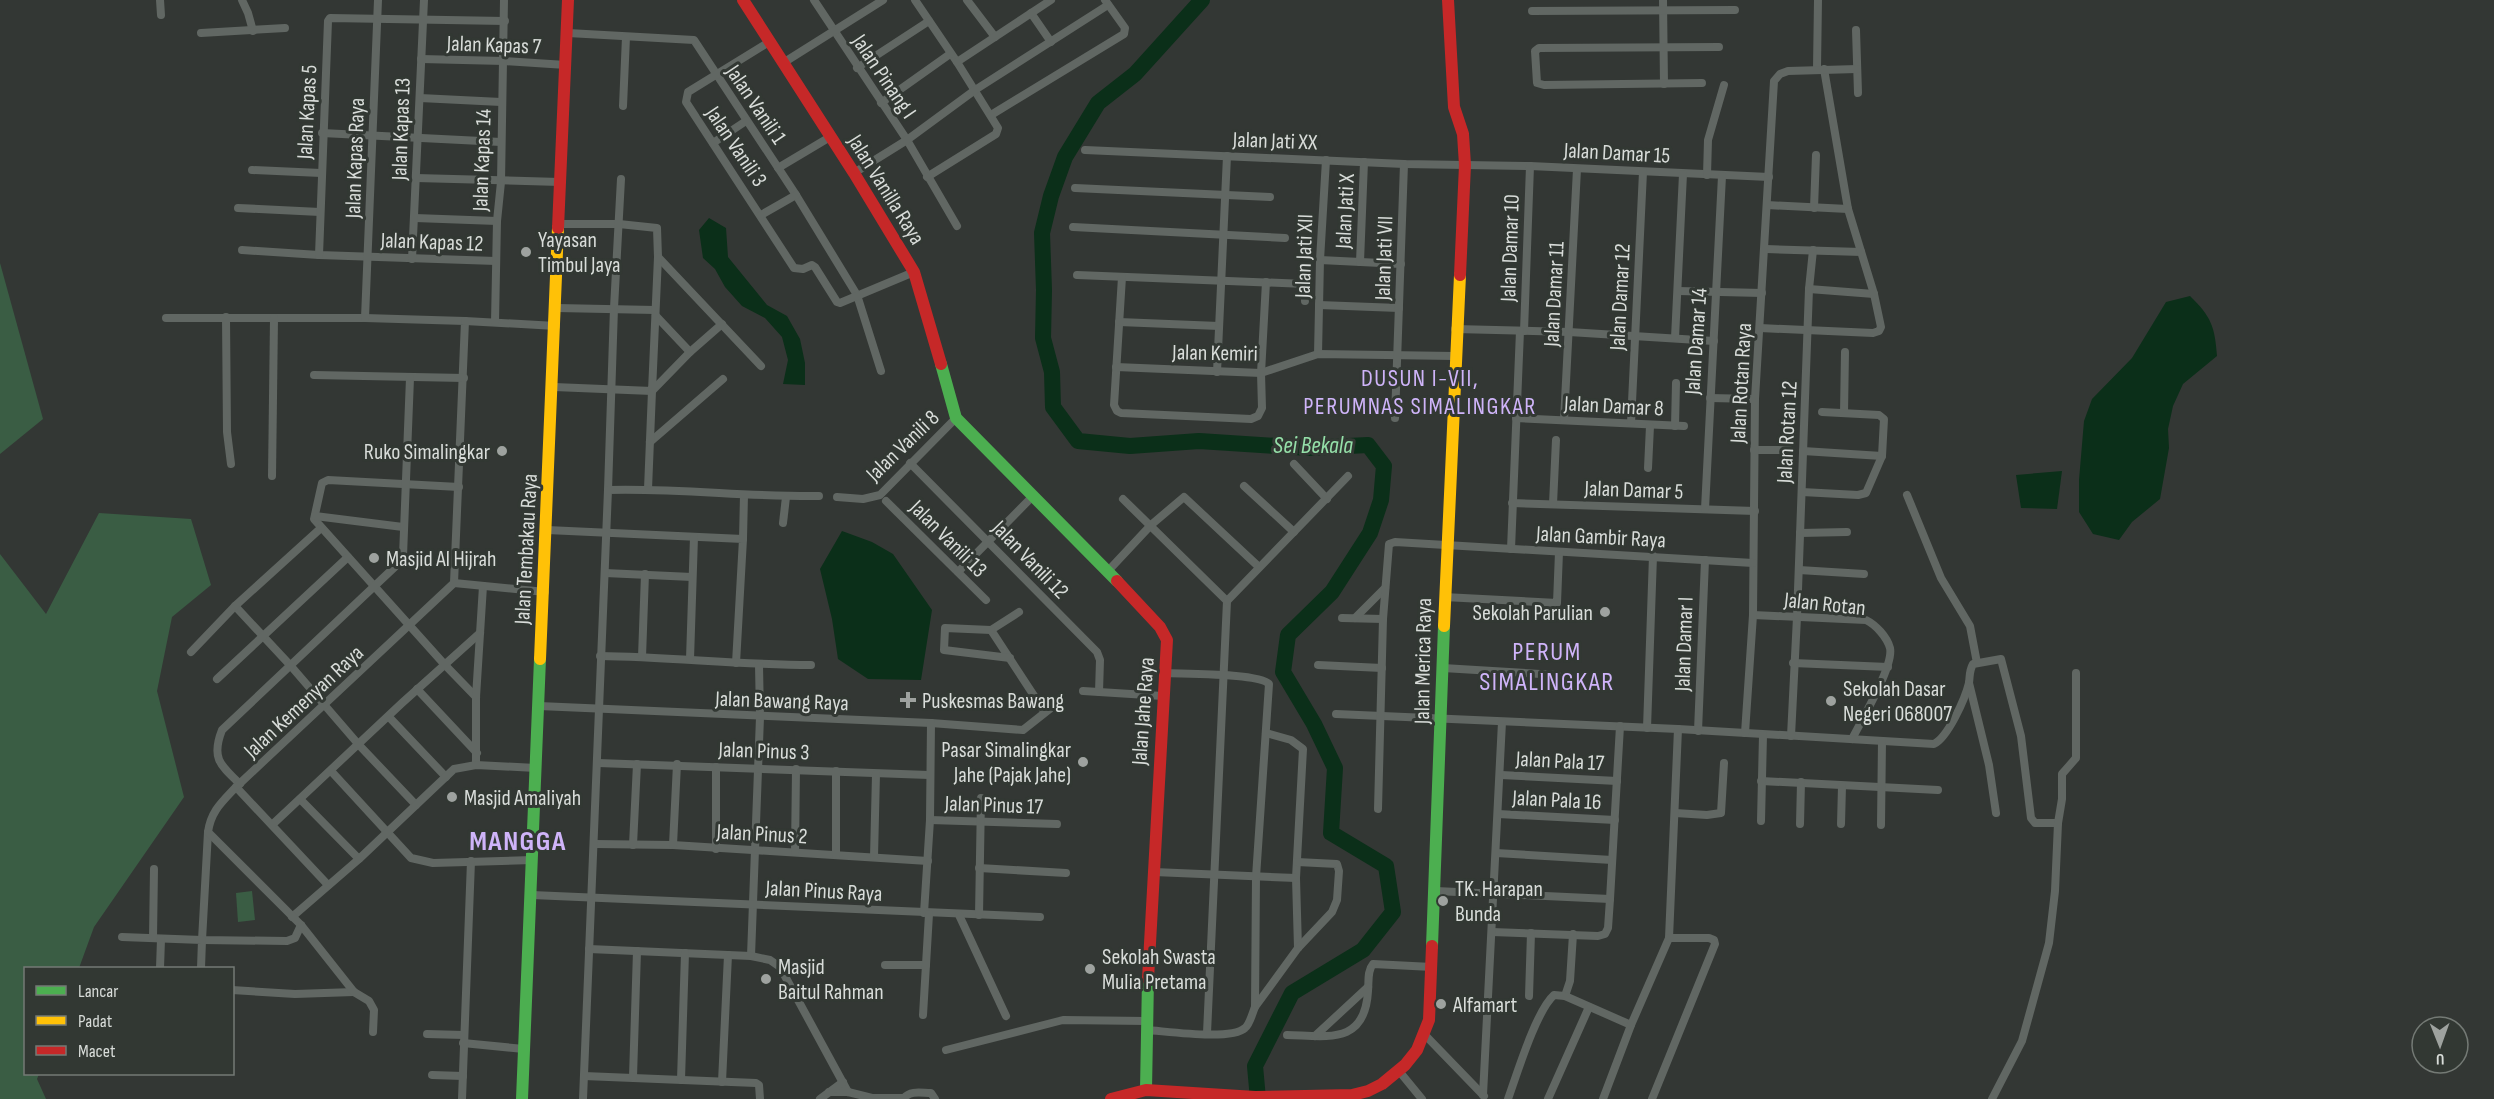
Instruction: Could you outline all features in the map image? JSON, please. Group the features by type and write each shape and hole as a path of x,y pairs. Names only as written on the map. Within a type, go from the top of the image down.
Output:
{"street":[{"path":"160,0 161,15"},
{"path":"242,0 253,31"},
{"name":"Jalan Kapas Raya","path":"365,318 378,0"},
{"name":"Jalan Kapas 13","path":"412,259 424,0"},
{"name":"Jalan Kapas 14","path":"495,322 497,221 501,182 504,0"},
{"name":"Jalan Tembakau Raya","path":"522,1099 554,387 558,224 568,0"},
{"name":"Jalan Vanilla Raya","path":"743,0 854,172 914,272 956,418"},
{"name":"Jalan Pinang I","path":"814,0 907,140 957,226"},
{"path":"783,63 883,0"},
{"path":"915,0 997,124 996,134 927,177"},
{"path":"966,0 995,37"},
{"path":"957,62 1051,0"},
{"name":"Jalan Merica Raya","path":"1111,1099 1145,1095 1261,1097 1352,1095 1368,1091 1399,1071 1417,1050 1425,1035 1429,1020 1436,891 1444,597 1464,165 1462,134 1454,107 1448,0"},
{"path":"1663,0 1664,84"},
{"path":"1760,328 1873,333 1879,332 1881,327 1874,294 1848,208 1821,68 1818,0"},
{"path":"854,172 907,140 975,90 1107,3 1125,28 1124,34 991,115"},
{"path":"1532,11 1736,10"},
{"path":"1031,13 1051,42"},
{"name":"Jalan Kapas 5","path":"319,255 328,21 334,17 377,20"},
{"path":"377,20 505,21"},
{"path":"858,68 929,21"},
{"path":"201,33 285,28"},
{"path":"1856,30 1858,93"},
{"name":"Jalan Vanili 1","path":"568,33 694,40 796,195 857,295 881,371"},
{"path":"623,106 626,37"},
{"name":"Jalan Vanili 3","path":"769,42 688,92 685,99 794,268 812,265 815,267 837,302 840,303 857,295"},
{"path":"1702,83 1544,85 1538,83 1535,78 1535,51 1539,48 1719,46"},
{"path":"881,103 950,54"},
{"name":"Jalan Kapas 7","path":"421,59 566,65"},
{"path":"1821,68 1857,69"},
{"name":"Jalan Rotan Raya","path":"1745,733 1753,615 1755,399 1766,249 1774,81 1780,74 1788,71 1821,68"},
{"path":"1707,175 1708,140 1724,85"},
{"path":"420,98 501,102"},
{"path":"713,143 746,121"},
{"path":"322,133 501,142"},
{"path":"778,168 830,137"},
{"name":"Jalan Jati XX","path":"1085,150 1464,165"},
{"path":"1814,208 1816,155"},
{"path":"1217,372 1227,195 1227,156"},
{"name":"Jalan Jati XII","path":"1318,354 1320,260 1326,160"},
{"name":"Jalan Jati X","path":"1360,262 1365,162"},
{"name":"Jalan Jati VII","path":"1395,418 1404,164"},
{"name":"Jalan Damar 15","path":"1464,165 1768,177"},
{"name":"Jalan Damar 10","path":"1511,549 1530,166"},
{"name":"Jalan Damar 11","path":"1564,420 1577,169"},
{"path":"252,170 321,173"},
{"name":"Jalan Damar 12","path":"1631,423 1643,172"},
{"path":"1675,338 1683,174"},
{"name":"Jalan Damar 14","path":"1705,509 1722,176"},
{"path":"416,178 560,182"},
{"path":"583,1099 621,179"},
{"path":"1075,188 1270,197"},
{"path":"761,215 796,195"},
{"path":"1767,205 1848,208"},
{"path":"238,208 320,212"},
{"path":"415,218 497,221"},
{"path":"558,224 619,224 657,228 658,257 648,489"},
{"path":"1073,227 1286,238"},
{"path":"1766,249 1861,252"},
{"name":"Jalan Kapas 12","path":"242,250 496,261"},
{"name":"Jalan Rotan 12","path":"1791,736 1809,289 1813,250"},
{"path":"658,257 761,366"},
{"path":"1320,260 1401,264"},
{"path":"857,295 914,272"},
{"path":"1077,275 1306,284 1305,301"},
{"path":"1122,277 1114,405 1117,411 1251,419 1258,416 1262,408 1261,373 1266,282"},
{"path":"1809,289 1874,294"},
{"path":"1678,291 1762,293"},
{"path":"1319,305 1399,308"},
{"path":"557,308 614,308 656,313 690,352"},
{"path":"226,317 227,432 231,464"},
{"path":"166,318 365,318 556,326"},
{"path":"272,476 274,318"},
{"path":"465,321 454,584 545,592"},
{"path":"1119,322 1219,326"},
{"path":"554,387 651,391 722,324"},
{"path":"1455,329 1569,332 1714,341"},
{"path":"1844,413 1845,352"},
{"name":"Jalan Kemiri","path":"1116,366 1261,373 1318,354 1396,353 1454,356"},
{"path":"314,375 464,378"},
{"path":"328,885 238,786 219,762 216,744 222,730 400,562 403,556 410,378"},
{"path":"650,442 723,379"},
{"name":"Jalan Damar 8","path":"1516,418 1679,426 1676,383"},
{"path":"1710,398 1755,399"},
{"path":"1802,492 1858,495 1866,492 1882,456 1884,419 1880,415 1822,412"},
{"name":"Jalan Vanili 8","path":"837,497 863,499 877,496 956,418"},
{"name":"Jalan Jahe Raya","path":"956,418 1108,571 1160,627 1167,640 1146,1025 1145,1095"},
{"path":"1648,468 1650,426"},
{"path":"1553,504 1556,440"},
{"path":"1754,450 1789,450"},
{"path":"1803,451 1882,456"},
{"name":"Jalan Vanili 12","path":"910,463 1097,652 1100,660 1099,692"},
{"path":"1294,464 1327,499"},
{"path":"1207,1033 1227,601 1348,476"},
{"path":"459,487 328,480 322,483 315,522 476,697"},
{"path":"1244,486 1294,532"},
{"path":"608,490 648,489 786,497 819,496"},
{"path":"736,663 744,495"},
{"path":"1907,495 1941,578 1970,626 1977,663"},
{"path":"783,523 786,497"},
{"path":"958,572 1032,497"},
{"path":"1108,571 1151,525 1184,497 1259,567"},
{"path":"1123,499 1227,601"},
{"name":"Jalan Vanili 13","path":"886,501 986,600"},
{"name":"Jalan Damar 5","path":"1512,503 1755,511"},
{"path":"315,516 403,528"},
{"path":"191,652 235,606 321,528"},
{"path":"547,530 742,539"},
{"path":"1800,533 1847,532"},
{"path":"690,659 694,537"},
{"name":"Jalan Gambir Raya","path":"1385,588 1387,548 1389,544 1395,542 1753,562"},
{"path":"1444,597 1557,603 1559,552"},
{"path":"1647,728 1653,556"},
{"path":"217,679 348,557"},
{"name":"Jalan Damar I","path":"1698,731 1705,560"},
{"path":"1799,570 1864,574"},
{"path":"605,573 692,577"},
{"path":"642,657 645,574"},
{"name":"Jalan Kemenyan Raya","path":"201,967 208,832 214,810 454,584"},
{"path":"476,765 476,697 483,586"},
{"path":"1355,618 1385,588"},
{"path":"1378,809 1385,588"},
{"path":"235,606 416,805"},
{"path":"1010,658 944,650 945,628 991,630 1019,612"},
{"name":"Jalan Rotan","path":"1753,615 1866,620 1873,624 1890,648 1888,667"},
{"path":"1342,618 1383,619"},
{"path":"991,630 1044,711 1061,700"},
{"path":"273,824 480,633"},
{"path":"600,656 690,659 759,665 811,665"},
{"path":"1336,714 1678,729 1923,745 1941,741 1947,732 1968,683 1970,668 1977,663 2001,659 2021,736 2031,818 2035,823 2058,823"},
{"path":"1794,663 1888,667 1851,739"},
{"path":"751,956 760,717 759,665"},
{"path":"1318,665 1382,668"},
{"path":"1443,668 1557,675"},
{"path":"1165,673 1223,675 1268,681 1256,877 1255,1007"},
{"path":"1992,1099 2022,1041 2049,943 2055,891 2058,823 2062,800 2062,774 2076,758 2076,673"},
{"path":"1968,683 1989,765 1996,813"},
{"path":"417,689 477,753"},
{"path":"1083,691 1163,696"},
{"name":"Jalan Bawang Raya","path":"539,706 930,723 1023,730 1044,711"},
{"path":"389,717 446,777"},
{"path":"1485,1097 1503,722"},
{"path":"923,1015 930,820 930,723"},
{"path":"1492,932 1598,936 1605,934 1608,928 1620,726"},
{"path":"1602,1099 1669,938 1678,729"},
{"path":"1266,733 1291,740 1303,749 1296,878 1298,948"},
{"path":"1761,821 1763,735"},
{"path":"1881,825 1882,741"},
{"name":"Jalan Pinus 3","path":"598,762 929,775"},
{"path":"1676,813 1718,815 1721,813 1724,763"},
{"path":"633,845 637,764"},
{"path":"673,845 677,764"},
{"path":"292,917 359,859 446,777 462,766 536,768"},
{"path":"716,766 716,849"},
{"path":"795,852 796,769"},
{"path":"331,771 411,858 433,863 532,860"},
{"path":"836,771 836,855"},
{"path":"874,857 876,774"},
{"name":"Jalan Pala 17","path":"1501,775 1617,781"},
{"path":"1761,781 1938,790"},
{"path":"1800,824 1801,782"},
{"path":"1841,824 1842,786"},
{"path":"979,915 981,798"},
{"path":"300,799 359,859"},
{"name":"Jalan Pala 16","path":"1498,814 1615,820"},
{"name":"Jalan Pinus 17","path":"930,820 1057,824"},
{"path":"208,832 301,925 354,992 369,1001 374,1010 373,1032"},
{"name":"Jalan Pinus 2","path":"595,844 673,845 928,861"},
{"path":"1496,853 1612,860"},
{"path":"462,1099 471,861"},
{"path":"946,1050 1063,1020 1146,1025 1223,1035 1239,1032 1246,1027 1255,1007 1298,948 1332,912 1337,900 1339,871 1335,862 1297,862"},
{"path":"979,868 1066,873"},
{"path":"154,869 160,967"},
{"path":"1154,872 1296,878"},
{"path":"1436,891 1610,900"},
{"name":"Jalan Pinus Raya","path":"532,895 927,914 1041,917"},
{"path":"959,915 1006,1016"},
{"path":"122,937 287,941 295,938 301,925"},
{"path":"1529,996 1531,933"},
{"path":"1565,996 1570,981 1573,934"},
{"path":"1652,1099 1714,944 1714,940 1709,938 1669,938"},
{"path":"589,949 751,956 770,960 780,967 848,1092"},
{"path":"633,1077 637,951"},
{"path":"681,1080 685,953"},
{"path":"722,1082 728,955"},
{"path":"1287,1035 1338,1035 1358,1024 1366,1008 1369,971 1373,964 1432,967"},
{"path":"885,965 926,965"},
{"path":"1315,1036 1368,987"},
{"path":"234,990 295,994 354,992"},
{"path":"1508,1099 1527,1046 1547,1003 1554,995 1565,996 1631,1025"},
{"path":"1548,1099 1589,1007"},
{"path":"427,1034 525,1049"},
{"path":"1425,1035 1485,1097"},
{"path":"1399,1071 1422,1099"},
{"path":"432,1075 463,1076"},
{"path":"584,1076 756,1083 759,1085 760,1099"},
{"path":"820,1099 843,1082"},
{"path":"829,1092 848,1092 872,1098 904,1098 913,1093 931,1093 935,1099"}],"shaded area":[{"path":"709,218 726,228 728,257 767,305 787,316 800,339 805,363 805,385 783,384 788,360 782,337 765,318 742,306 725,287 715,269 703,258 699,230"},
{"path":"0,263 43,419 0,454"},
{"path":"2190,296 2211,323 2217,356 2183,384 2173,406 2168,429 2169,448 2160,499 2132,522 2119,540 2093,534 2079,512 2084,421 2092,399 2132,358 2166,302"},
{"path":"2062,471 2057,509 2021,508 2016,475"},
{"path":"99,513 191,519 211,585 172,617 157,691 184,797 94,927 79,967 24,967 24,1075 39,1075 37,1079 46,1099 0,1099 0,554 46,614"},
{"path":"842,531 872,542 893,554 932,610 921,680 868,679 838,659 832,619 820,569"},
{"path":"252,891 255,920 238,922 236,893"}],"waterway":[{"name":"Sei Bekala","path":"1202,0 1135,74 1098,103 1065,157 1051,196 1042,233 1043,338 1052,372 1053,407 1078,441 1130,446 1199,441 1309,448 1368,445 1384,466 1381,500 1370,533 1332,592 1288,635 1283,672 1314,724 1335,768 1331,833 1386,866 1393,912 1363,950 1292,993 1255,1066 1258,1099"}],"traffic: fast":[{"path":"941,364 956,418 1117,581"},
{"path":"1432,946 1444,626"},
{"path":"522,1099 540,659"},
{"path":"1146,1090 1148,979"}],"traffic: slow":[{"path":"540,659 558,228"},
{"path":"1444,626 1460,275"}],"traffic: jam":[{"path":"558,228 568,0"},
{"path":"743,0 854,173 914,272 941,364"},
{"path":"1448,0 1454,107 1463,134 1465,165 1460,275"},
{"path":"1117,581 1160,627 1167,640 1148,979"},
{"path":"1111,1099 1146,1090 1255,1097 1352,1095 1368,1091 1382,1084 1405,1065 1417,1050 1429,1020 1432,946"}],"place":[{"name":"Yayasan Timbul Jaya","path":"526,252"},
{"name":"Ruko Simalingkar","path":"502,451"},
{"name":"Masjid Al Hijrah","path":"374,558"},
{"name":"Sekolah Parulian","path":"1605,612"},
{"name":"Puskesmas Bawang","path":"908,700"},
{"name":"Sekolah Dasar Negeri 068007","path":"1831,701"},
{"name":"Pasar Simalingkar Jahe (Pajak Jahe)","path":"1083,762"},
{"name":"Masjid Amaliyah","path":"452,797"},
{"name":"TK. Harapan Bunda","path":"1443,901"},
{"name":"Sekolah Swasta Mulia Pretama","path":"1090,969"},
{"name":"Masjid Baitul Rahman","path":"766,979"},
{"name":"Alfamart","path":"1441,1004"}],"district":[{"name":"DUSUN I-VII, PERUMNAS SIMALINGKAR","path":"1420,392"},
{"name":"PERUM SIMALINGKAR","path":"1547,666"},
{"name":"MANGGA","path":"518,840"}]}
